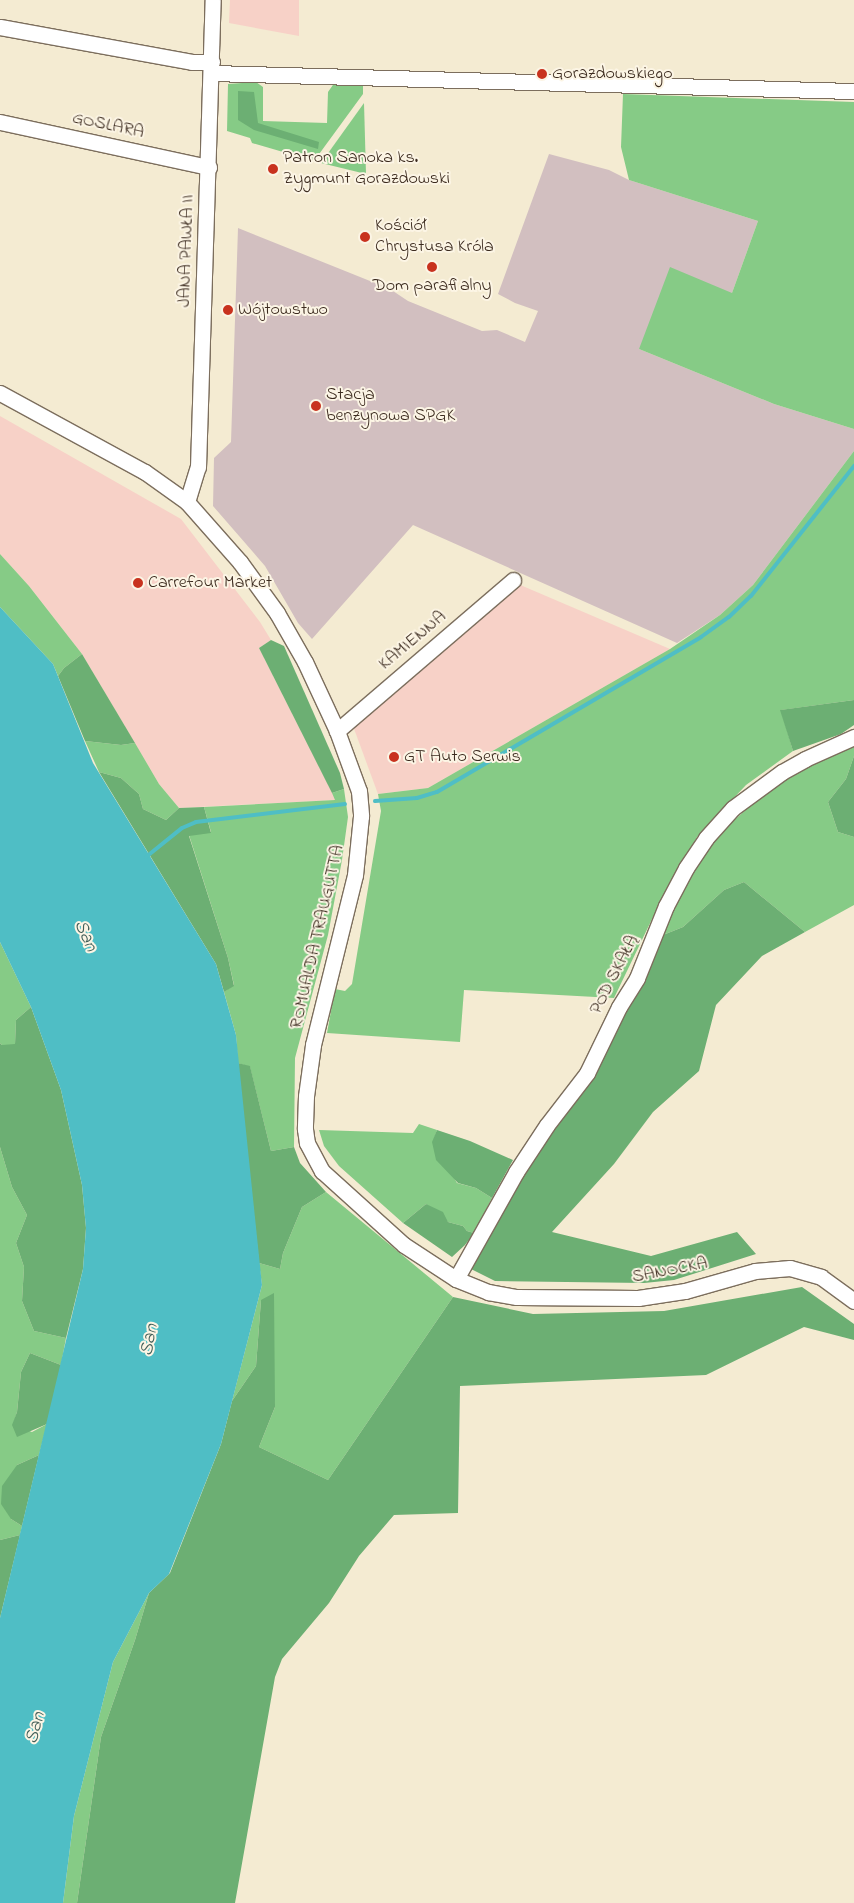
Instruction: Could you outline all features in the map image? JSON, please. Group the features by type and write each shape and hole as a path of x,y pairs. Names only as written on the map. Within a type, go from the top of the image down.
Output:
{"street":[{"name":"JANA PAWŁA II","path":"187,502 198,467 213,0"},
{"path":"0,27 192,62 212,68 854,91"},
{"name":"GOSLARA","path":"0,122 209,167"},
{"name":"ROMUALDA TRAUGUTTA","path":"0,393 145,472 187,502 240,562 277,613 305,662 337,731 359,792 362,816 360,841 349,900 313,1045 305,1112 308,1143 322,1171 362,1208 404,1245 456,1279"},
{"name":"KAMIENNA","path":"337,731 513,580"},
{"name":"POD SKAŁĄ","path":"456,1279 516,1172 587,1073 619,1007 637,978 666,906 686,868 706,838 733,808 782,772 804,759 854,737"},
{"name":"SANOCKA","path":"456,1279 476,1289 509,1296 638,1298 685,1291 755,1271 790,1268 821,1277 854,1301"}],"shaded area":[{"path":"230,0 299,0 299,36 229,23"},
{"path":"549,154 609,170 629,180 758,221 732,293 639,349 774,404 854,429 854,451 753,585 720,615 677,643 413,525 312,639 298,623 265,566 213,506 214,458 231,442 238,228 390,289 408,301 482,331 497,330 525,342 538,311 515,303 498,294"},
{"path":"0,416 181,519 260,622 271,640 259,648 336,800 179,808 159,784 82,654 29,586 0,554"},
{"path":"518,584 670,649 428,788 378,794 353,726"}],"green space":[{"path":"256,82 263,87 263,121 327,123 328,92 335,82 363,82 363,94 314,161 252,143 250,138 227,131 228,84"},
{"path":"238,91 254,92 258,123 319,142 318,149 254,130 238,120"},
{"path":"623,94 854,102 854,429 774,404 639,349 670,267 732,293 758,221 629,180 621,147"},
{"path":"364,103 366,174 321,163"},
{"path":"854,451 854,700 781,710 793,751 746,785 697,837 653,917 614,998 464,990 460,1042 327,1033 335,989 345,991 352,984 381,811 378,794 428,788 670,649 720,615 753,585"},
{"path":"0,554 29,586 82,654 64,668 58,676 53,664 0,607"},
{"path":"271,640 284,646 340,773 344,789 332,793 259,648"},
{"path":"82,654 135,743 121,745 85,741 58,676 64,668"},
{"path":"854,700 854,725 841,734 793,751 780,710"},
{"path":"85,741 121,745 135,743 159,784 179,808 166,820 143,809 139,794 121,778 99,772"},
{"path":"854,747 854,756 846,779 828,802 838,832 854,837 854,905 805,932 744,882 724,890 683,927 663,935 676,899 695,865 724,829 789,772"},
{"path":"854,756 854,837 838,832 828,802 846,779"},
{"path":"99,772 121,778 139,794 143,809 166,820 179,808 204,807 211,833 189,836 228,958 234,986 224,992 216,964"},
{"path":"344,789 348,817 342,860 328,935 295,1058 294,1147 271,1151 250,1067 238,1063 236,1035 224,992 234,985 228,958 189,835 211,832 204,807 335,800 332,793"},
{"path":"744,882 805,932 762,956 716,1005 699,1071 653,1112 614,1164 552,1232 651,1256 737,1232 756,1254 674,1280 644,1283 495,1281 471,1269 547,1131 593,1074 663,935 683,927 724,890"},
{"path":"0,942 31,1007 16,1020 15,1045 2,1045 0,1043"},
{"path":"31,1007 61,1090 82,1185 86,1228 83,1269 66,1338 34,1331 22,1301 24,1267 16,1243 27,1215 12,1187 0,1147 0,1043 2,1045 15,1044 16,1020"},
{"path":"238,1063 250,1066 271,1151 294,1147 300,1163 326,1192 302,1207 283,1253 280,1269 259,1263"},
{"path":"419,1124 437,1130 433,1142 457,1183 476,1188 492,1198 474,1233 467,1231 463,1226 448,1222 426,1204 403,1223 339,1166 324,1146 319,1130 413,1133"},
{"path":"437,1130 470,1141 513,1160 492,1198 476,1188 458,1183 436,1160 432,1142"},
{"path":"0,1147 12,1187 27,1215 16,1243 24,1267 22,1301 34,1331 66,1338 61,1365 30,1353 21,1372 17,1412 13,1425 32,1432 47,1424 39,1455 17,1465 11,1519 22,1526 20,1535 0,1540"},
{"path":"326,1192 453,1297 328,1480 259,1447 275,1407 261,1300 256,1366 232,1401 262,1285 259,1263 280,1269 283,1253 302,1207"},
{"path":"426,1204 443,1212 448,1222 463,1226 467,1231 474,1233 452,1257 403,1223"},
{"path":"802,1287 854,1324 854,1340 804,1327 706,1375 460,1386 458,1513 394,1515 359,1556 329,1603 282,1659 275,1677 235,1903 77,1903 101,1737 135,1640 149,1593 170,1573 221,1444 232,1401 256,1366 261,1300 274,1293 275,1407 259,1447 328,1480 453,1297 533,1314 664,1311"},
{"path":"30,1353 61,1365 47,1424 17,1437 12,1425 17,1412 21,1372"},
{"path":"39,1455 22,1526 11,1519 1,1504 2,1486 17,1465"},
{"path":"20,1535 0,1618 0,1540"},
{"path":"149,1593 135,1640 101,1737 77,1903 63,1903 74,1816 113,1662"}],"water":[{"name":"San","path":"0,607 53,664 93,763 216,964 236,1035 262,1285 221,1444 169,1574 149,1593 113,1662 74,1816 63,1903 0,1903 0,1618 83,1269 86,1228 82,1185 61,1090 31,1007 0,942"}],"waterway":[{"path":"375,801 417,798 437,792 701,637 729,617 751,596 854,466"},
{"path":"146,857 182,828 196,822 345,804"}],"place":[{"name":"Gorazdowskiego","path":"542,74"},
{"name":"Patron Sanoka ks. Zygmunt Gorazdowski","path":"273,169"},
{"name":"Kościół Chrystusa Króla","path":"365,237"},
{"name":"Dom parafialny","path":"432,267"},
{"name":"Wójtowstwo","path":"228,310"},
{"name":"Stacja benzynowa SPGK","path":"316,406"},
{"name":"Carrefour Market","path":"138,583"},
{"name":"GT Auto Serwis","path":"394,757"}]}
